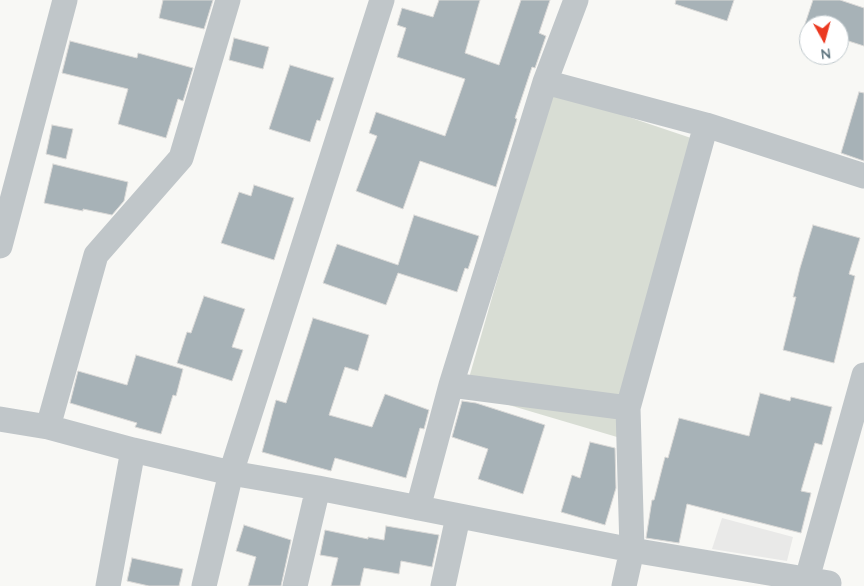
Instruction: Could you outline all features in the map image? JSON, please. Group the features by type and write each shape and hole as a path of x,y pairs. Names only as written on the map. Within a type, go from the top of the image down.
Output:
{"street":[{"path":"0,246 65,0"},
{"path":"48,427 96,255 181,158 228,0"},
{"path":"204,586 231,473 382,0"},
{"path":"418,508 451,385 545,82 576,0"},
{"path":"545,82 706,125 864,176"},
{"path":"624,586 632,550 628,408 706,125"},
{"path":"0,419 48,427 133,450 231,473 318,488 632,550 826,583 864,376"},
{"path":"451,385 628,408"},
{"path":"108,586 133,450"},
{"path":"295,586 318,488"},
{"path":"442,586 458,517"}],"shaded area":[{"path":"551,91 697,140 617,437 465,392"},
{"path":"722,518 793,537 787,561 712,549"}],"building":[{"path":"163,0 213,0 204,29 159,18"},
{"path":"439,0 480,0 465,53 499,65 521,0 550,0 539,33 546,36 535,68 532,67 515,118 517,119 496,187 420,161 403,209 356,191 377,136 369,133 376,112 445,136 465,79 397,57 406,28 397,25 402,8 433,17"},
{"path":"676,0 734,0 727,21 675,4"},
{"path":"813,0 840,0 864,8 864,46 849,41 849,15 808,15"},
{"path":"234,38 269,47 263,69 229,60"},
{"path":"70,41 137,58 138,53 193,68 183,101 178,99 166,138 118,124 128,89 62,73"},
{"path":"290,65 334,78 320,121 317,120 310,142 269,129"},
{"path":"859,92 864,93 864,161 841,153"},
{"path":"52,125 73,129 66,159 46,154"},
{"path":"53,164 128,182 124,201 112,215 44,203"},
{"path":"254,185 294,198 274,260 221,243 239,192 251,196"},
{"path":"414,215 479,236 468,269 465,268 457,292 398,273 386,305 323,283 337,244 398,265"},
{"path":"813,225 860,238 849,274 855,276 834,363 783,350 796,297 793,297"},
{"path":"204,296 245,309 232,347 243,350 232,381 177,363 187,332 191,333"},
{"path":"313,318 369,335 358,371 345,367 329,415 372,427 385,394 429,410 424,429 420,428 406,478 335,458 331,471 262,452 276,400 286,403"},
{"path":"136,355 183,369 176,396 173,395 161,434 135,427 137,423 70,403 78,371 127,385"},
{"path":"760,393 790,401 791,397 832,407 822,445 815,443 801,491 811,493 801,533 687,504 679,543 646,538 652,500 654,500 665,457 668,458 679,418 749,436"},
{"path":"462,401 476,403 545,425 523,494 478,479 488,449 452,437"},
{"path":"590,442 615,448 616,488 605,525 561,512 572,475 580,478"},
{"path":"244,525 291,540 281,586 248,586 256,557 236,551"},
{"path":"386,526 439,535 432,567 401,561 399,574 364,568 360,586 331,586 338,558 320,555 325,530 368,539 368,537 384,540"},
{"path":"132,558 183,569 179,586 149,586 127,581"}]}
